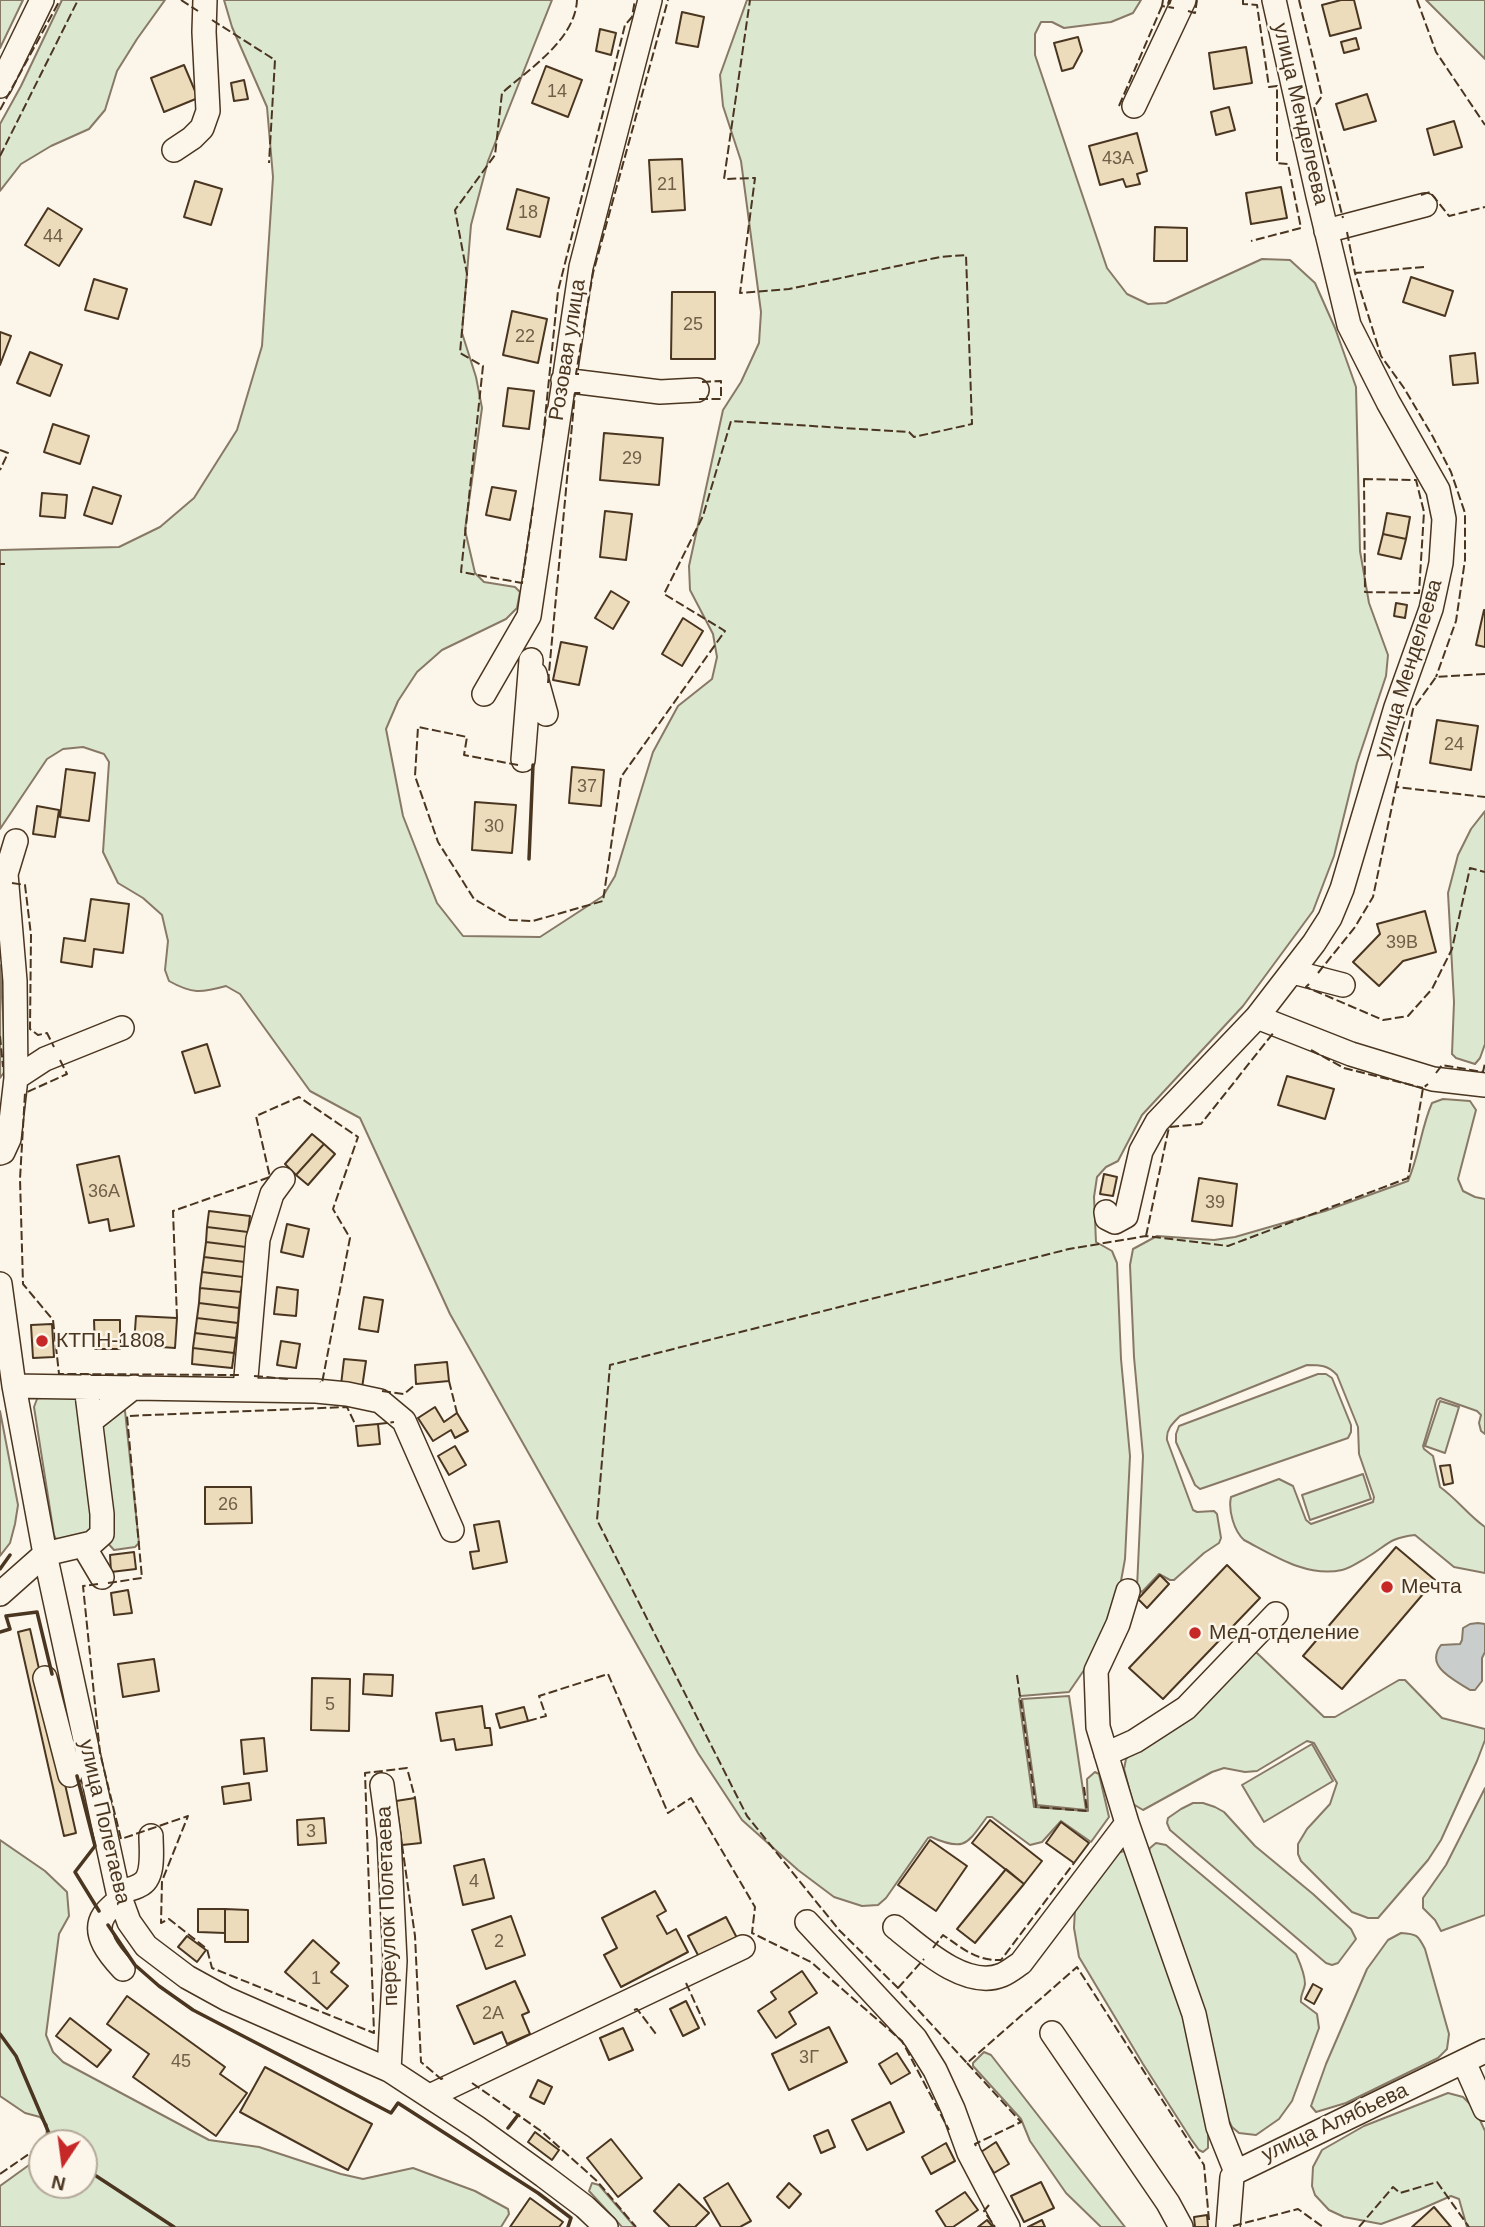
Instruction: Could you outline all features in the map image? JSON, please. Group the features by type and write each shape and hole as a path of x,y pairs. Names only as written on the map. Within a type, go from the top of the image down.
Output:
{"street":[{"path":"0,86 42,0"},
{"path":"174,150 202,128 208,111 205,0"},
{"name":"Розовая улица","path":"484,694 529,616 581,267 650,0"},
{"path":"1134,106 1184,0"},
{"name":"улица Менделеева","path":"1107,1212 1107,1218 1115,1222 1126,1216 1141,1151 1157,1122 1257,1017 1293,972 1330,918 1342,889 1396,707 1431,609 1441,563 1444,519 1438,490 1388,402 1349,325 1274,0"},
{"path":"1326,231 1425,205"},
{"path":"563,380 660,392 697,390"},
{"path":"523,760 531,660 529,616"},
{"path":"531,660 546,714"},
{"path":"0,1153 9,1139 16,1078 15,981 6,873 16,841"},
{"path":"1293,972 1342,985"},
{"path":"1257,1017 1352,1054 1433,1079 1485,1085"},
{"path":"16,1078 45,1059 122,1028"},
{"path":"245,1389 258,1239 272,1194 283,1179"},
{"name":"улица Полетаева","path":"0,1284 14,1386 45,1554 67,1714 129,1923 146,1946 187,1977 227,1999 389,2070 430,2096 544,2176 606,2227"},
{"path":"14,1386 245,1389 347,1394 380,1401 404,1421 452,1530"},
{"path":"0,1594 45,1554 92,1543 102,1534 102,1514 86,1386"},
{"path":"91,1421 134,1387"},
{"path":"83,1545 102,1577"},
{"path":"1128,1591 1118,1624 1096,1671 1098,1727 1127,1823 1194,2014 1219,2127 1236,2172 1232,2177 1228,2227"},
{"path":"1106,1754 1135,1741 1186,1709 1276,1614"},
{"path":"45,1678 67,1714 70,1775"},
{"name":"переулок Полетаева","path":"382,1785 389,1836 395,1961 389,2070"},
{"path":"895,1927 962,1974 978,1978 1001,1976 1021,1963 1127,1823"},
{"path":"123,1969 103,1942 100,1930 102,1916 119,1896 147,1880 151,1836"},
{"path":"807,1922 915,2038 936,2070 970,2153 1008,2227"},
{"path":"430,2096 743,1947"},
{"path":"1052,2033 1168,2203 1181,2227"},
{"name":"улица Алябьева","path":"1236,2172 1485,2051"},
{"path":"1464,2062 1485,2109"}],"green space":[{"path":"0,0 23,0 0,48"},
{"path":"62,0 165,0 117,71 105,110 89,129 51,146 21,164 0,191 0,124"},
{"path":"224,0 552,0 488,161 471,225 462,333 476,377 482,408 465,530 475,573 484,582 515,587 520,592 517,608 506,619 442,650 417,672 398,701 386,729 403,816 437,903 463,936 540,937 603,896 615,876 653,752 678,706 712,679 717,657 713,634 690,590 689,566 723,410 741,382 759,343 761,312 741,161 723,106 720,75 747,0 1141,0 1133,13 1111,22 1064,28 1052,22 1041,22 1035,34 1035,55 1107,268 1127,294 1148,304 1166,303 1262,259 1290,260 1315,283 1335,328 1356,387 1360,551 1369,603 1388,655 1386,676 1357,763 1334,856 1313,911 1243,1006 1142,1115 1118,1161 1106,1167 1097,1177 1094,1197 1096,1242 1112,1251 1117,1263 1121,1359 1130,1456 1125,1559 1119,1592 1093,1657 1069,1692 1021,1696 1019,1699 1034,1807 1088,1811 1087,1779 1095,1772 1099,1774 1109,1817 1091,1842 1061,1821 1042,1842 1030,1845 992,1817 987,1817 975,1834 964,1843 951,1844 928,1838 886,1898 878,1905 862,1906 834,1897 798,1870 742,1820 698,1753 450,1314 360,1118 310,1091 240,994 226,986 197,991 169,981 165,970 168,941 162,915 143,898 118,883 103,852 109,762 104,754 83,747 63,749 47,759 0,829 0,550 119,547 160,527 194,498 237,430 262,346 273,177 267,107 232,27"},
{"path":"1426,0 1485,0 1485,59"},
{"path":"1485,811 1485,1044 1475,1064 1452,1054 1454,1002 1448,893 1458,855 1471,829"},
{"path":"0,965 6,1061 5,1071 0,1078"},
{"path":"1443,1099 1470,1101 1476,1110 1458,1179 1463,1191 1485,1199 1485,1434 1481,1431 1481,1415 1477,1411 1440,1398 1437,1400 1423,1446 1433,1456 1440,1487 1485,1527 1485,1573 1454,1567 1415,1535 1393,1540 1348,1568 1329,1572 1291,1564 1240,1536 1231,1514 1231,1497 1279,1479 1293,1486 1306,1520 1311,1524 1373,1502 1374,1497 1359,1454 1358,1427 1337,1375 1324,1366 1307,1365 1180,1416 1170,1426 1167,1440 1193,1510 1214,1511 1217,1514 1221,1538 1219,1543 1174,1580 1159,1574 1142,1592 1137,1588 1143,1456 1134,1357 1130,1265 1133,1249 1157,1236 1214,1240 1235,1237 1325,1211 1408,1181 1432,1103"},
{"path":"1318,1374 1326,1374 1332,1378 1351,1425 1348,1438 1200,1489 1195,1485 1176,1442 1179,1426"},
{"path":"41,1396 80,1396 94,1514 91,1535 57,1541 54,1535 34,1407"},
{"path":"99,1401 122,1404 125,1411 139,1543 135,1547 114,1550 105,1540"},
{"path":"1440,1401 1459,1407 1445,1453 1425,1446"},
{"path":"0,1411 18,1505 10,1543 0,1556"},
{"path":"1363,1474 1371,1499 1310,1520 1302,1495"},
{"path":"1251,1652 1257,1653 1324,1717 1335,1717 1399,1680 1405,1680 1442,1718 1485,1729 1485,1740 1477,1761 1441,1840 1428,1860 1378,1918 1368,1918 1352,1912 1301,1861 1298,1854 1298,1844 1307,1829 1330,1804 1337,1783 1314,1743 1307,1741 1257,1771 1224,1768 1212,1772 1143,1810 1133,1804 1124,1769 1126,1759"},
{"path":"1069,1696 1086,1810 1037,1805 1022,1699"},
{"path":"1312,1744 1333,1781 1264,1822 1242,1785"},
{"path":"1485,1788 1485,1915 1441,1931 1423,1908 1423,1898 1446,1865"},
{"path":"1193,1803 1203,1803 1224,1812 1255,1846 1351,1929 1356,1939 1338,1963 1326,1963 1170,1830 1168,1818"},
{"path":"0,1840 45,1871 67,1892 69,1916 59,1934 46,2035 53,2052 63,2062 209,2140 259,2147 363,2179 413,2168 475,2191 508,2209 509,2214 501,2227 0,2227 0,2186 28,2166 28,2199 98,2199 98,2129 47,2129 47,2125 40,2117 25,2113 0,2096"},
{"path":"1156,1843 1166,1845 1296,1954 1302,1969 1305,1984 1301,2002 1317,2014 1319,2028 1292,2101 1279,2119 1256,2135 1239,2133 1232,2127 1226,2115 1203,2014 1182,1945 1148,1854"},
{"path":"1125,1851 1185,2019 1208,2125 1208,2148 1203,2152 1191,2139 1143,2064 1079,1957 1074,1928 1075,1909 1116,1853"},
{"path":"1401,1933 1416,1936 1425,1949 1449,2034 1447,2049 1438,2058 1346,2103 1316,2112 1311,2106 1367,1969 1388,1940"},
{"path":"984,2052 991,2055 1125,2227 1101,2227 1066,2193 1030,2141 1021,2119 973,2066"},
{"path":"1448,2093 1463,2097 1475,2109 1485,2131 1485,2227 1467,2227 1459,2199 1451,2196 1381,2224 1344,2217 1329,2210 1315,2195 1312,2186 1313,2167 1322,2150 1364,2126"},
{"path":"592,2183 599,2185 635,2227 622,2227 589,2191"}],"shaded area":[{"path":"1478,1623 1485,1624 1482,1681 1475,1690 1470,1690 1443,1672 1436,1660 1441,1645 1460,1644 1463,1628"}],"building":[{"path":"1354,0 1361,28 1330,36 1322,5"},
{"path":"682,12 704,17 698,47 676,43"},
{"path":"600,29 616,33 611,55 596,51"},
{"path":"1078,37 1082,51 1073,68 1062,71 1054,43"},
{"path":"1356,38 1359,49 1344,53 1341,42"},
{"path":"1246,47 1252,83 1214,89 1209,53"},
{"path":"184,65 198,98 164,112 151,78"},
{"path":"546,66 582,80 568,117 532,103"},
{"path":"244,80 248,99 234,101 231,83"},
{"path":"1367,94 1376,121 1344,130 1336,104"},
{"path":"1229,107 1235,130 1216,135 1211,112"},
{"path":"1454,121 1462,147 1434,155 1427,129"},
{"path":"1137,133 1147,171 1137,174 1140,184 1126,187 1123,179 1100,185 1089,146"},
{"path":"682,159 685,210 652,212 649,160"},
{"path":"195,181 222,189 211,225 184,217"},
{"path":"1281,187 1287,218 1251,224 1246,193"},
{"path":"517,189 549,198 540,237 507,229"},
{"path":"48,208 82,229 59,266 25,245"},
{"path":"1155,227 1187,228 1187,261 1154,261"},
{"path":"1411,277 1453,291 1445,316 1403,302"},
{"path":"94,279 127,289 118,319 85,310"},
{"path":"672,292 715,292 715,359 671,359"},
{"path":"512,311 547,319 538,363 503,355"},
{"path":"0,332 11,336 0,365"},
{"path":"30,352 62,365 50,396 17,383"},
{"path":"1475,353 1478,383 1453,385 1450,356"},
{"path":"508,388 534,391 529,429 503,426"},
{"path":"53,424 89,436 80,464 44,452"},
{"path":"604,433 663,438 659,485 600,480"},
{"path":"93,487 121,496 112,524 84,515"},
{"path":"492,487 516,491 510,520 486,515"},
{"path":"42,493 67,495 65,518 40,516"},
{"path":"605,511 632,514 626,560 600,557"},
{"path":"1387,513 1410,517 1406,539 1383,534"},
{"path":"1383,534 1406,539 1401,559 1378,554"},
{"path":"611,591 629,602 613,629 595,618"},
{"path":"1396,603 1407,605 1405,618 1394,616"},
{"path":"1485,610 1485,647 1476,645"},
{"path":"683,618 703,631 682,666 662,654"},
{"path":"561,642 587,647 579,685 553,680"},
{"path":"1437,720 1478,726 1471,770 1430,763"},
{"path":"572,767 604,770 601,806 569,803"},
{"path":"66,769 95,773 89,821 60,817"},
{"path":"475,802 516,805 512,853 472,850"},
{"path":"37,806 59,810 55,837 33,834"},
{"path":"91,899 129,904 123,953 94,949 92,967 61,962 64,938 85,941"},
{"path":"1425,911 1436,952 1403,961 1379,986 1353,962 1380,934 1377,924"},
{"path":"207,1044 220,1086 195,1093 182,1052"},
{"path":"1287,1076 1334,1089 1325,1119 1278,1105"},
{"path":"312,1134 324,1144 296,1175 285,1164"},
{"path":"324,1144 335,1154 308,1185 296,1175"},
{"path":"119,1156 134,1226 110,1231 108,1219 89,1223 77,1165"},
{"path":"1104,1174 1117,1177 1113,1196 1100,1194"},
{"path":"1199,1178 1237,1184 1232,1226 1192,1221"},
{"path":"209,1211 250,1216 248,1232 207,1227"},
{"path":"287,1224 309,1229 303,1257 281,1252"},
{"path":"207,1227 248,1232 246,1247 206,1242"},
{"path":"206,1242 246,1247 245,1262 204,1257"},
{"path":"204,1257 245,1262 243,1277 202,1272"},
{"path":"202,1272 243,1277 241,1292 200,1288"},
{"path":"277,1287 298,1290 296,1316 274,1314"},
{"path":"200,1288 241,1292 239,1308 199,1303"},
{"path":"364,1297 383,1300 378,1332 359,1329"},
{"path":"199,1303 239,1308 238,1323 197,1318"},
{"path":"136,1316 177,1318 175,1348 134,1345"},
{"path":"197,1318 238,1323 236,1338 195,1333"},
{"path":"94,1320 120,1320 120,1349 95,1349"},
{"name":"КТПН-1808","path":"52,1324 54,1357 33,1358 31,1325"},
{"path":"195,1333 236,1338 234,1353 193,1348"},
{"path":"281,1341 300,1344 296,1368 277,1365"},
{"path":"193,1348 234,1353 232,1368 192,1364"},
{"path":"344,1359 366,1361 362,1388 341,1385"},
{"path":"447,1362 449,1381 416,1384 415,1365"},
{"path":"435,1407 444,1422 457,1413 468,1431 455,1438 451,1430 433,1441 418,1418"},
{"path":"378,1424 380,1444 358,1446 356,1426"},
{"path":"455,1446 466,1465 449,1475 438,1456"},
{"path":"1450,1465 1453,1483 1444,1485 1440,1466"},
{"path":"205,1487 251,1487 252,1523 205,1524"},
{"path":"499,1521 507,1562 473,1569 470,1552 479,1551 474,1525"},
{"path":"1396,1547 1435,1580 1342,1689 1303,1656"},
{"path":"134,1552 136,1569 111,1572 110,1555"},
{"name":"Мед-отделение","path":"1227,1565 1260,1598 1163,1699 1129,1668"},
{"path":"1160,1575 1169,1584 1147,1608 1138,1599"},
{"path":"128,1590 132,1613 114,1615 111,1593"},
{"path":"30,1629 76,1833 64,1836 18,1632"},
{"path":"154,1659 159,1691 123,1697 118,1664"},
{"path":"364,1674 393,1675 392,1696 363,1694"},
{"path":"312,1678 350,1679 349,1731 311,1730"},
{"path":"482,1706 485,1728 490,1728 492,1745 456,1750 454,1739 441,1741 436,1713"},
{"path":"524,1707 528,1721 500,1728 496,1714"},
{"path":"264,1738 267,1771 244,1774 241,1740"},
{"path":"249,1783 251,1800 224,1804 222,1787"},
{"path":"415,1798 421,1843 402,1845 396,1801"},
{"path":"324,1818 326,1843 298,1845 297,1820"},
{"path":"990,1820 1042,1861 1024,1884 972,1843"},
{"path":"1061,1822 1089,1843 1074,1863 1046,1843"},
{"path":"930,1840 967,1866 936,1911 898,1885"},
{"path":"484,1859 494,1898 463,1905 454,1866"},
{"path":"1006,1869 1024,1884 975,1943 957,1929"},
{"path":"655,1891 666,1911 657,1916 667,1934 676,1929 688,1952 621,1987 604,1955 617,1948 602,1918"},
{"path":"198,1909 225,1909 225,1933 198,1932"},
{"path":"225,1909 248,1910 248,1942 225,1942"},
{"path":"511,1916 525,1955 486,1969 472,1930"},
{"path":"726,1917 737,1938 699,1957 688,1936"},
{"path":"187,1936 206,1950 197,1962 178,1947"},
{"path":"313,1940 339,1963 331,1972 348,1986 327,2009 285,1972"},
{"path":"802,1971 817,1993 789,2012 796,2024 776,2038 758,2011 776,1999 771,1992"},
{"path":"515,1981 529,2012 522,2015 530,2034 507,2044 502,2032 474,2044 457,2006"},
{"path":"1313,1984 1322,1989 1314,2004 1305,1999"},
{"path":"127,1996 225,2067 220,2074 247,2093 216,2136 133,2077 149,2054 107,2024"},
{"path":"686,2001 699,2028 683,2036 670,2009"},
{"path":"70,2018 111,2050 97,2067 56,2036"},
{"path":"829,2027 847,2062 789,2090 772,2054"},
{"path":"623,2028 633,2050 609,2060 600,2038"},
{"path":"897,2053 910,2073 891,2084 879,2064"},
{"path":"265,2067 372,2124 348,2170 240,2112"},
{"path":"538,2080 552,2087 544,2104 530,2097"},
{"path":"890,2102 904,2132 867,2150 852,2120"},
{"path":"828,2130 835,2147 821,2153 814,2136"},
{"path":"535,2132 559,2150 552,2160 528,2142"},
{"path":"611,2139 642,2178 618,2197 587,2158"},
{"path":"996,2142 1009,2164 994,2173 981,2152"},
{"path":"946,2143 955,2161 931,2174 922,2157"},
{"path":"1041,2182 1054,2208 1024,2222 1011,2196"},
{"path":"728,2183 751,2221 740,2227 721,2227 704,2198"},
{"path":"789,2183 801,2194 789,2208 777,2197"},
{"path":"679,2184 709,2213 695,2227 670,2227 654,2211"},
{"path":"965,2192 978,2210 953,2227 946,2227 936,2211"},
{"path":"530,2198 563,2222 559,2227 510,2227"},
{"path":"1434,2207 1451,2227 1412,2227"},
{"path":"1207,2215 1208,2227 1195,2227 1194,2217"},
{"path":"987,2220 993,2227 978,2227"},
{"path":"1042,2220 1045,2227 1028,2227"}],"fence":[{"path":"0,110 60,0"},
{"path":"0,156 78,0"},
{"path":"181,0 198,11"},
{"path":"533,507 522,583 461,572 483,366 460,353 467,274 455,210 495,155 502,93 538,63 560,40 574,14 577,0"},
{"path":"543,438 558,291 625,25 632,17 635,0"},
{"path":"579,374 576,374 593,273 668,0"},
{"path":"518,765 464,755 467,737 418,727 415,776 438,842 474,899 510,920 533,921 603,901 621,777 725,631 664,594 703,516 731,421 909,432 914,437 972,424 966,255 940,257 789,289 740,293 755,178 724,179 750,0"},
{"path":"1163,0 1162,6 1174,8"},
{"path":"1188,11 1195,13 1197,0"},
{"path":"1243,0 1243,4 1257,5 1269,87 1277,86 1277,163 1288,164 1301,228 1251,241"},
{"path":"1299,0 1322,96 1314,107 1343,218"},
{"path":"1417,0 1436,52 1485,125"},
{"path":"1119,106 1162,6"},
{"path":"212,20 275,60 269,163"},
{"path":"1421,195 1430,192 1449,216 1485,207"},
{"path":"1347,232 1355,273"},
{"path":"1424,267 1355,273 1381,356 1433,437 1451,472 1465,513 1465,560 1456,621 1436,677"},
{"path":"699,399 721,399 721,381 701,382"},
{"path":"548,683 575,393 581,393"},
{"path":"0,450 8,453 0,470"},
{"path":"1364,479 1416,480 1424,512 1419,593 1365,592 1364,479"},
{"path":"0,564 5,564"},
{"path":"1485,674 1436,677 1413,709 1396,787 1485,797"},
{"path":"1318,973 1355,927 1373,897 1396,787"},
{"path":"1309,984 1306,987 1383,1020 1408,1016 1432,989 1452,949 1470,868 1485,872"},
{"path":"12,883 25,885 31,935 30,1029 38,1035 47,1033 54,1047"},
{"path":"1146,1236 1169,1127 1201,1124 1274,1032"},
{"path":"0,1036 3,1067"},
{"path":"1311,1050 1344,1068 1423,1088"},
{"path":"60,1060 67,1074 25,1093 20,1179 23,1284 53,1320 59,1374 240,1375"},
{"path":"1436,1073 1442,1065 1483,1072 1485,1063"},
{"path":"1209,2220 1204,2165 1077,1967 967,2063 898,1988 839,1930 747,1816 597,1520 610,1365 1069,1249 1146,1236 1228,1246 1408,1178 1423,1088 1428,1084"},
{"path":"177,1318 173,1211 270,1177 256,1116 299,1097 358,1137 333,1209 350,1238 322,1383 320,1382"},
{"path":"254,1376 288,1379"},
{"path":"449,1381 457,1413"},
{"path":"382,1391 404,1394 416,1384"},
{"path":"108,1583 142,1578 127,1416 347,1407 356,1426"},
{"path":"378,1424 394,1422"},
{"path":"98,1584 83,1586 100,1753 121,1839 188,1816 162,1881 161,1923 169,1919 207,1949 212,1968 374,2033 365,1773 407,1768 415,1798"},
{"path":"528,1721 546,1716 539,1696 608,1674 668,1813 691,1798 755,1907 752,1933 811,1962 902,2041 949,2130"},
{"path":"1017,1675 1036,1807 1087,1811 1084,1787"},
{"path":"402,1845 415,1936 421,2062 441,2079 445,2077"},
{"path":"933,1948 943,1935 977,1956 1001,1960 1074,1863"},
{"path":"898,1988 924,1959"},
{"path":"686,1983 706,2027"},
{"path":"634,2010 637,2009 656,2034"},
{"path":"967,2063 1021,2122 975,2144 976,2146"},
{"path":"472,2083 541,2131 597,2181 636,2227"},
{"path":"0,2174 28,2155"},
{"path":"1359,2227 1393,2187 1400,2193 1437,2182 1469,2227"},
{"path":"989,2205 984,2211 995,2227"},
{"path":"1233,2226 1298,2209 1323,2227"}],"wall":[{"path":"529,859 533,765"},
{"path":"0,1569 10,1555"},
{"path":"0,1632 10,1629 6,1616 37,1612 52,1674"},
{"path":"77,1776 95,1846 75,1872 99,1911"},
{"path":"108,1925 135,1965 193,2010 391,2113 398,2103 538,2193 571,2218 568,2227"},
{"path":"0,2034 16,2056 47,2129"},
{"path":"508,2128 518,2115"},
{"path":"98,2177 174,2227"}],"place":[{"name":"КТПН-1808","path":"42,1341"},
{"name":"Мечта","path":"1387,1587"},
{"name":"Мед-отделение","path":"1195,1633"}]}
